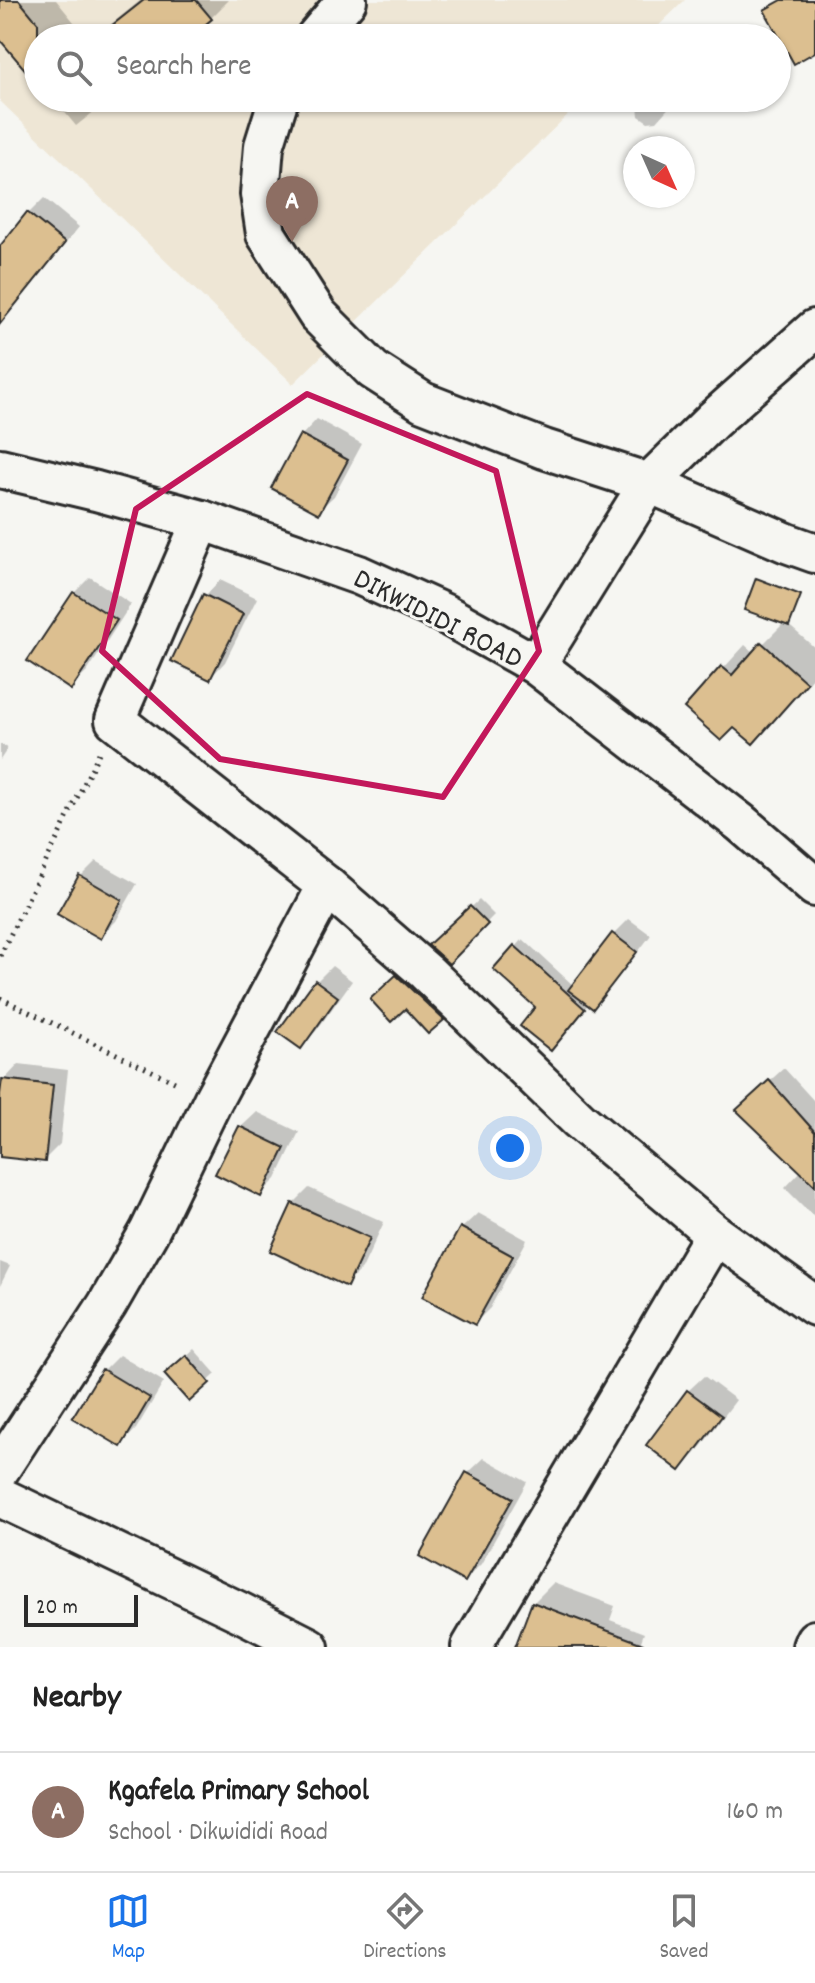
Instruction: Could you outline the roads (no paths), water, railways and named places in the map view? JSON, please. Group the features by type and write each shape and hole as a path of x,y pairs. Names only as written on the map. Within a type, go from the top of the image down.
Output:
{"street":[{"path":"327,24 347,0"},
{"path":"275,112 264,146 260,194 266,234 318,315 373,370 423,402 544,449 649,483 815,553"},
{"path":"536,665 649,483 713,420 815,329"},
{"name":"DIKWIDIDI ROAD","path":"0,468 202,520 359,575 443,613 536,665 741,823 815,887"},
{"path":"202,520 115,720 327,886 426,972 579,1120 715,1234 815,1306"},
{"path":"0,1469 107,1305 149,1232 213,1100 327,886"},
{"path":"471,1647 715,1234"},
{"path":"0,1497 309,1647"},
{"path":"812,1647 815,1640"}],"place":[{"name":"Kgafela Primary School","path":"292,242"}]}
